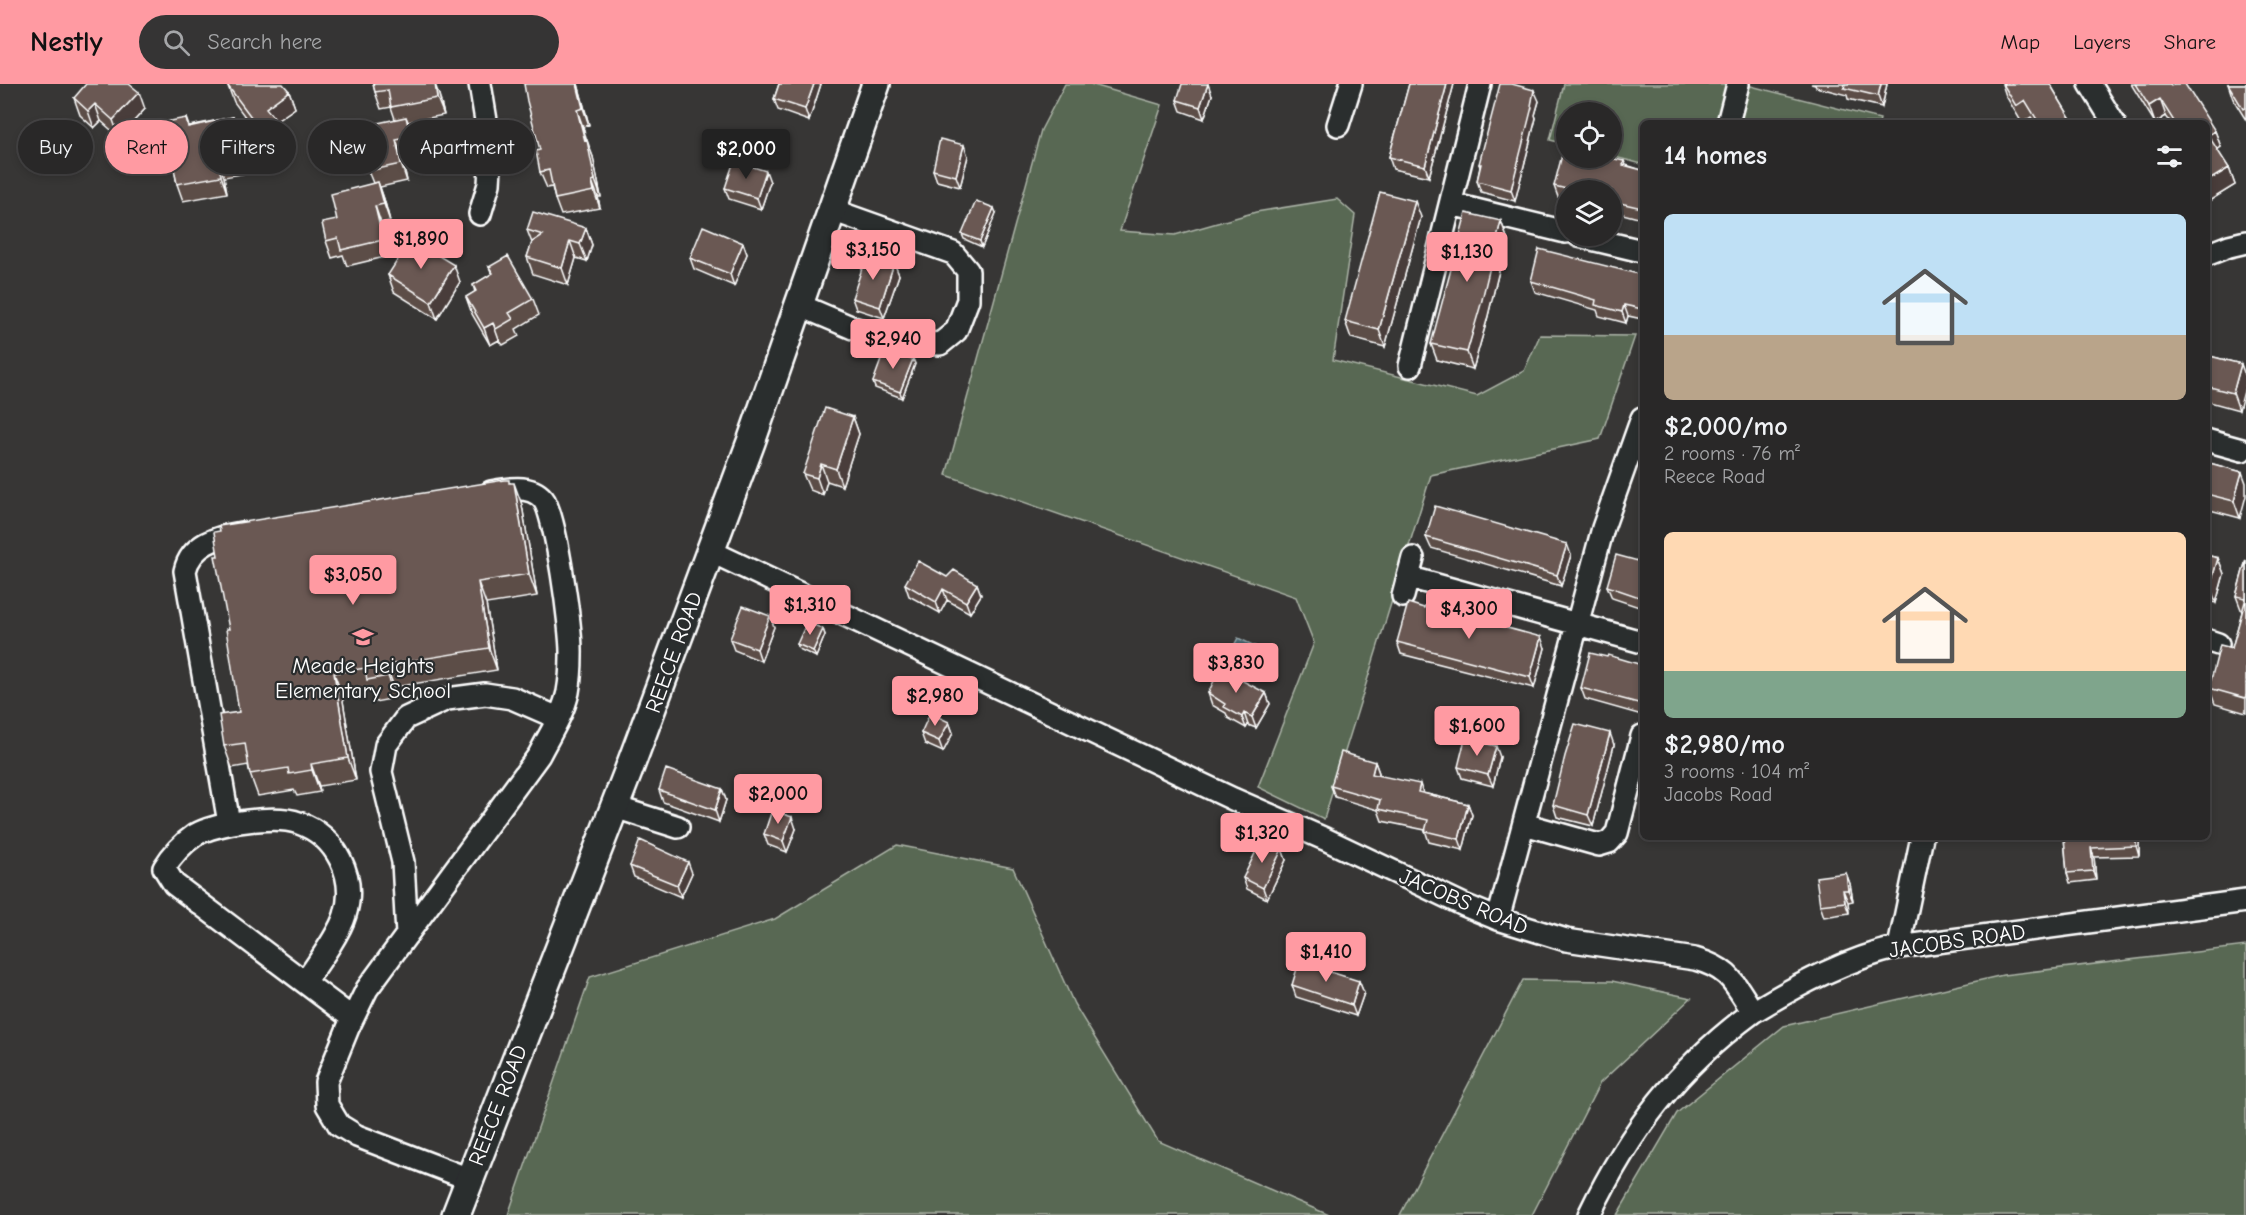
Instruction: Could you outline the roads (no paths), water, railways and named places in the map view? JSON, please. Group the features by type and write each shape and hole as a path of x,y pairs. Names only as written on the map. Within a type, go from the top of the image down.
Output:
{"main road":[{"name":"REECE ROAD","path":"456,1215 615,807 710,551 876,84"}],"street":[{"path":"480,84 491,151 489,184 480,214"},
{"path":"1338,125 1351,84"},
{"path":"1410,366 1480,84"},
{"path":"1729,120 1738,84"},
{"path":"2090,84 2112,120"},
{"path":"1451,204 1556,230"},
{"path":"799,304 853,328 903,342 940,344 956,331 968,300 968,272 953,253 832,210"},
{"path":"2210,253 2246,242"},
{"path":"1621,246 1640,251"},
{"path":"1498,919 1604,528 1640,424"},
{"path":"2210,441 2242,450"},
{"path":"469,1179 357,1136 339,1125 327,1105 326,1082 352,1018 367,989 539,755 568,693 572,655 551,514 542,498 528,490 512,489 477,494"},
{"path":"229,824 185,571 188,558 220,536 266,529"},
{"name":"JACOBS ROAD","path":"710,551 1233,799 1498,919 1566,940 1695,959 1714,964 1731,978 1753,1012 1814,978 1878,952 1899,947 2246,901"},
{"path":"1408,577 1640,641"},
{"path":"407,935 403,862 381,772 386,745 406,718 447,699 485,694 512,698 558,718"},
{"path":"1524,824 1599,845 1609,842 1617,833 1640,744"},
{"path":"615,807 678,827"},
{"path":"305,982 345,917 350,890 343,862 323,836 297,822 265,819 229,824 196,835 172,855 164,868 174,884 352,1018"},
{"path":"1899,947 1921,840"},
{"path":"1589,1215 1629,1140 1673,1083 1695,1060 1753,1012"}],"water":[{"path":"1238,638 1257,647 1241,678 1222,668"}],"place":[{"name":"Meade Heights Elementary School","path":"363,637"}]}
